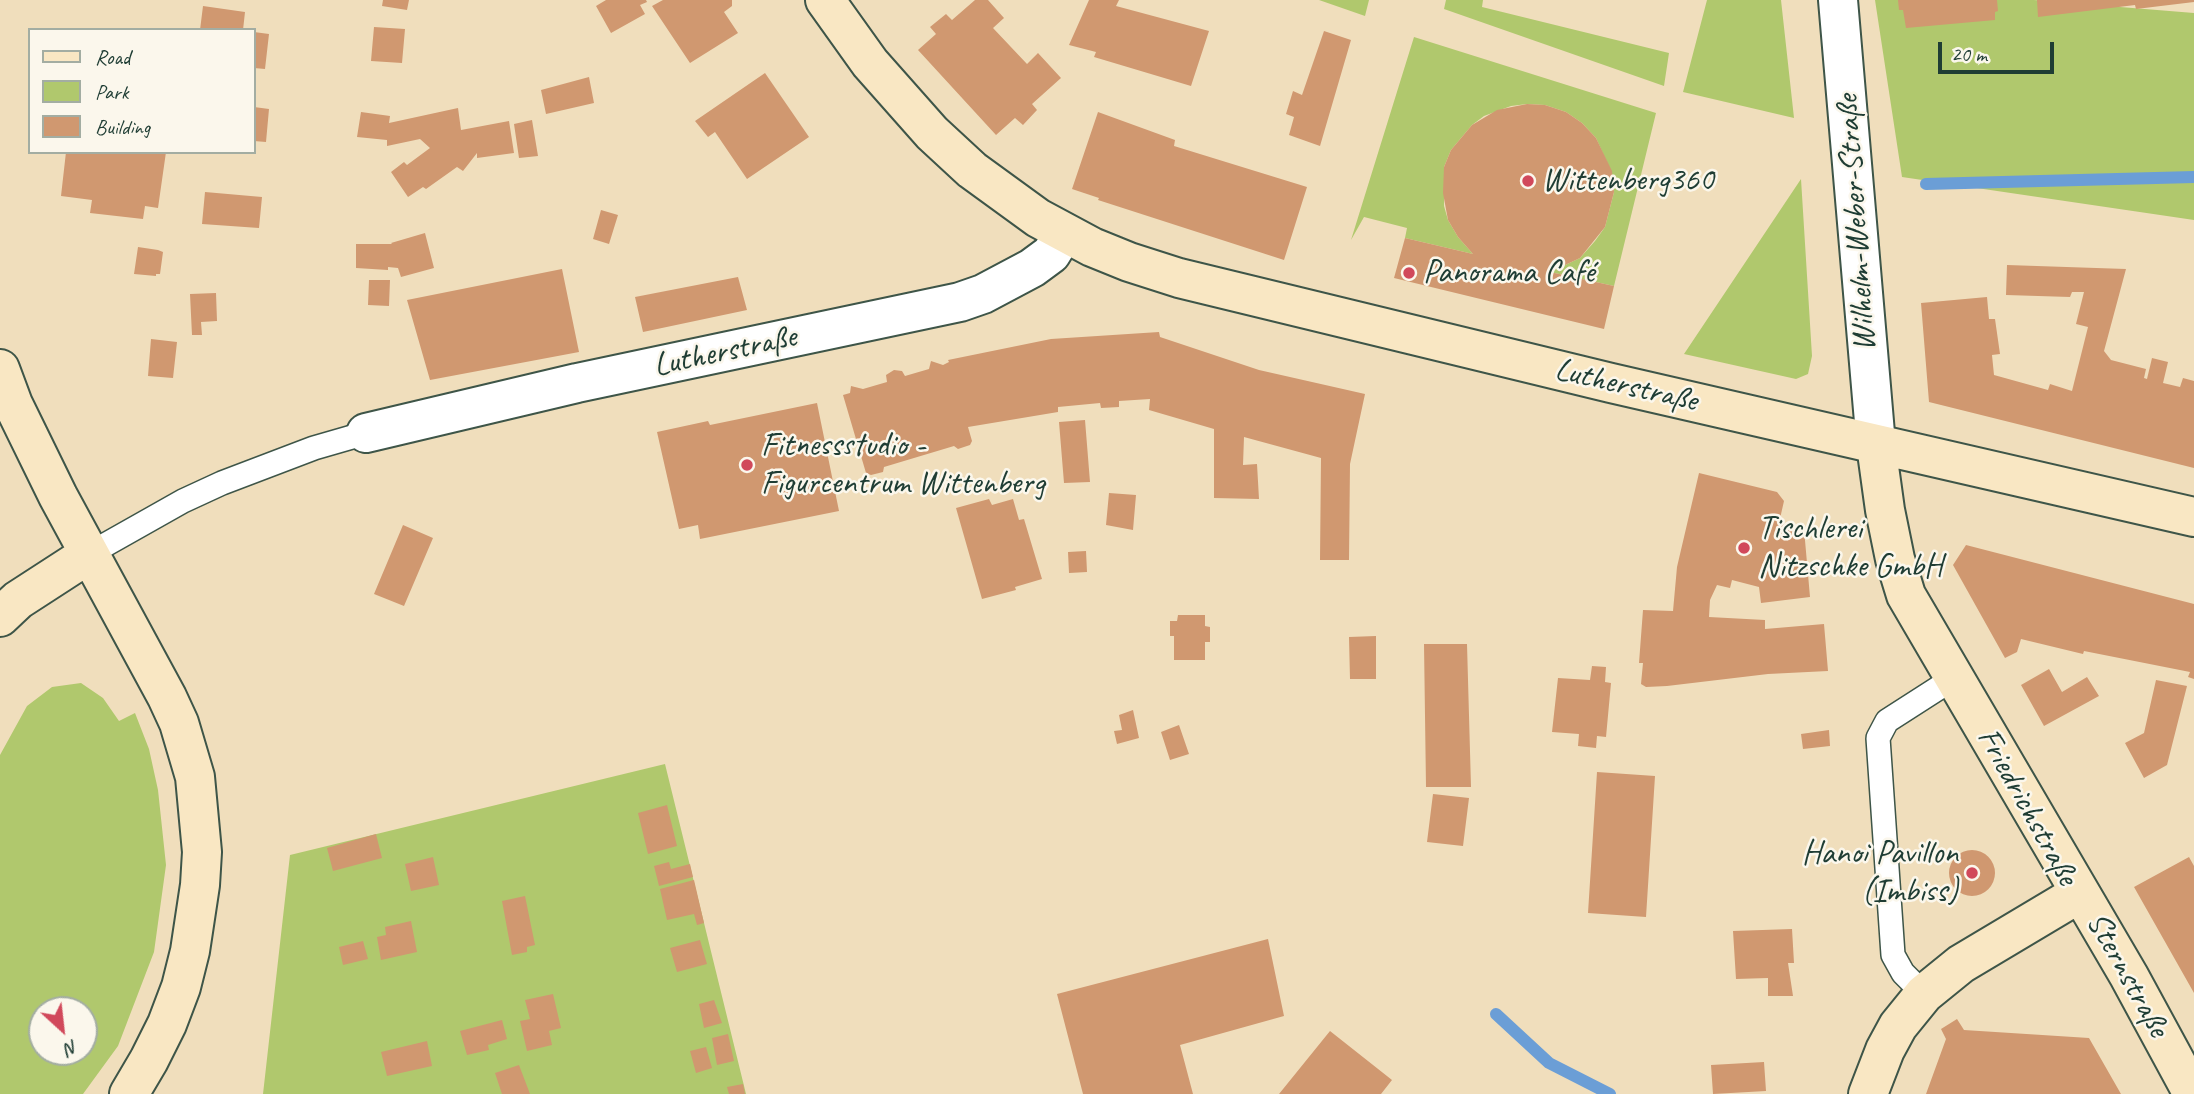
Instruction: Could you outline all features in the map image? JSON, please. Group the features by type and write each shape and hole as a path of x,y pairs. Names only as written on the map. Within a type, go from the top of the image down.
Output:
{"street":[{"name":"Lutherstraße","path":"825,0 870,63 932,133 972,170 1014,202 1064,233 1117,257 1179,278 1876,445 2194,517"},
{"name":"Wilhelm-Weber-Straße","path":"1838,0 1876,445"},
{"name":"Lutherstraße","path":"366,433 576,383 960,302 991,290 1032,268 1051,254 1064,233"},
{"path":"0,369 13,404 58,496 156,675 179,723 195,777 202,852 200,886 190,951 181,987 167,1024 129,1094"},
{"name":"Friedrichstraße","path":"1868,1094 1885,1050 1898,1026 1924,994 1961,964 2080,893 1906,595 1885,510 1876,445"},
{"path":"0,617 18,600 89,554"},
{"name":"Sternstraße","path":"2080,893 2193,1094"}],"lane":[{"path":"89,554 183,501 314,448 366,433"},
{"path":"1924,994 1903,972 1893,955 1878,738 1887,721 1954,678"}],"green space":[{"path":"1319,0 1369,0 1365,16"},
{"path":"1446,0 1483,0 1482,7 1669,53 1664,86 1444,9"},
{"path":"1707,0 1781,0 1794,118 1683,92"},
{"path":"1875,0 2034,0 2194,13 2194,220 1902,177"},
{"path":"1414,37 1656,113 1614,286 1550,272 1580,258 1595,241 1605,227 1614,192 1611,171 1596,138 1582,123 1566,112 1545,105 1511,106 1484,116 1472,125 1451,150 1444,167 1444,206 1448,220 1458,237 1473,254 1405,238 1407,228 1364,217 1351,240"},
{"path":"1801,179 1812,356 1808,374 1796,379 1684,354"},
{"path":"81,683 103,698 119,721 135,713 149,749 158,790 166,865 154,952 118,1046 83,1094 0,1094 0,755 27,706 52,687"},
{"path":"665,764 746,1094 263,1094 290,855"}],"building":[{"path":"383,0 409,0 407,10 382,6"},
{"path":"606,0 646,0 647,2 640,5 645,14 611,33 596,6"},
{"path":"663,0 732,0 732,6 724,12 738,33 690,63 652,6"},
{"path":"975,0 988,0 1004,18 993,28 1027,64 1038,53 1061,78 1032,104 1037,110 1023,125 1015,118 996,135 918,50 936,34 930,27 946,14 952,20"},
{"path":"1089,0 1119,0 1116,6 1209,31 1191,86 1094,57 1096,52 1069,45"},
{"path":"1898,0 1997,0 1998,11 1995,12 1995,20 1906,28"},
{"path":"2037,0 2194,2 2136,9 2135,5 2038,17"},
{"path":"203,6 245,12 243,28 200,28"},
{"path":"374,27 405,29 402,63 371,61"},
{"path":"1324,31 1351,40 1320,146 1289,135 1294,117 1286,114 1293,91 1302,95"},
{"path":"256,32 269,34 265,69 256,68"},
{"path":"765,73 809,137 747,179 715,132 708,137 695,121"},
{"path":"589,77 594,103 546,114 541,90"},
{"name":"Wittenberg360","path":"1527,104 1545,105 1566,112 1582,123 1596,138 1612,171 1614,192 1605,227 1580,258 1550,272 1614,286 1604,329 1394,278 1405,238 1473,254 1448,220 1443,193 1444,167 1451,150 1472,125 1497,110"},
{"path":"256,107 269,109 266,142 256,141"},
{"path":"458,108 461,130 509,121 514,153 477,158 477,153 463,171 457,167 426,189 423,187 408,197 391,172 404,162 407,165 430,148 420,139 387,146 387,140 357,137 361,112 390,116 389,123"},
{"path":"1098,112 1175,140 1174,146 1307,187 1284,260 1098,200 1099,198 1072,189"},
{"path":"532,120 538,156 519,158 514,124"},
{"path":"66,154 166,154 158,208 145,206 143,219 90,213 92,200 61,196"},
{"path":"205,192 262,197 259,228 202,224"},
{"path":"601,210 618,215 609,244 593,239"},
{"path":"425,233 434,268 401,277 398,268 356,268 356,244 392,244"},
{"path":"138,247 163,252 160,274 134,274"},
{"path":"2007,265 2126,269 2104,351 2111,360 2146,369 2144,378 2147,379 2152,358 2168,362 2163,383 2180,387 2183,378 2194,381 2194,468 1929,402 1921,303 1987,297 1989,319 1995,319 2000,354 1992,355 1994,375 2048,390 2050,384 2072,391 2088,327 2076,324 2084,292 2072,292 2070,297 2006,295"},
{"path":"562,269 579,352 430,380 407,300"},
{"path":"738,277 747,310 643,332 635,297"},
{"path":"369,280 390,280 389,306 368,305"},
{"path":"216,293 217,321 201,322 202,335 192,335 190,294"},
{"path":"1159,332 1160,337 1259,370 1365,394 1350,464 1349,560 1320,560 1321,458 1244,437 1243,465 1257,464 1259,499 1214,498 1214,429 1149,410 1150,399 1119,401 1119,407 1101,408 1100,403 1058,407 1058,412 968,427 972,441 970,445 958,449 954,446 884,467 883,472 871,475 866,473 843,395 850,393 851,386 863,389 887,382 886,375 894,370 902,371 905,376 929,369 931,361 943,365 949,362 948,360 1051,339"},
{"path":"151,339 177,342 173,378 148,376"},
{"name":"Fitnessstudio - Figurcentrum Wittenberg","path":"817,403 839,511 700,539 698,525 679,529 657,432 708,421 710,425"},
{"path":"1085,420 1090,482 1064,483 1059,422"},
{"path":"1699,473 1777,492 1784,501 1779,523 1804,529 1810,597 1761,603 1759,587 1732,580 1730,588 1717,585 1710,600 1709,617 1765,620 1765,629 1824,624 1828,671 1768,674 1667,686 1646,687 1641,684 1643,663 1639,663 1643,610 1673,611 1677,567"},
{"path":"1109,493 1136,495 1133,530 1106,525"},
{"path":"989,499 992,505 1013,499 1019,520 1024,519 1042,579 1015,587 1016,590 982,599 956,508"},
{"path":"403,525 433,538 404,606 374,594"},
{"path":"1966,545 2194,604 2194,679 2188,677 2190,672 2084,651 2083,654 2021,639 2017,652 2005,658 1953,565"},
{"path":"1086,551 1087,572 1069,573 1068,552"},
{"path":"1178,615 1205,615 1205,626 1210,627 1210,642 1205,642 1205,660 1174,660 1174,636 1170,636 1170,621 1177,621"},
{"path":"1376,636 1376,679 1350,679 1349,637"},
{"path":"1424,644 1467,644 1471,787 1426,787"},
{"path":"1592,666 1606,667 1605,682 1611,683 1606,737 1597,736 1596,748 1578,746 1579,734 1552,732 1558,678 1590,680"},
{"path":"2049,669 2062,692 2087,677 2099,696 2044,726 2021,685"},
{"path":"2156,680 2187,686 2167,765 2144,778 2125,743 2144,733"},
{"path":"1133,710 1139,738 1117,744 1114,731 1122,730 1119,715"},
{"path":"1179,725 1189,754 1170,760 1161,732"},
{"path":"1829,730 1830,746 1803,749 1801,734"},
{"path":"1597,772 1655,776 1646,917 1588,913"},
{"path":"1433,794 1469,798 1463,846 1427,842"},
{"path":"667,805 677,846 648,854 638,813"},
{"path":"376,834 382,858 333,871 327,848"},
{"name":"Hanoi Pavillon (Imbiss)","path":"1972,850 1988,857 1995,873 1988,889 1972,896 1956,889 1949,873 1956,857"},
{"path":"433,857 439,885 411,891 405,864"},
{"path":"2189,857 2194,866 2194,993 2134,887"},
{"path":"669,862 671,869 690,864 693,877 659,886 654,866"},
{"path":"694,880 704,923 697,925 694,914 667,920 660,889"},
{"path":"525,896 535,945 527,947 527,952 512,955 502,901"},
{"path":"411,921 417,952 381,960 377,937 386,935 385,927"},
{"path":"1792,929 1794,963 1788,963 1793,996 1768,996 1768,978 1736,979 1733,931"},
{"path":"1268,939 1284,1016 1180,1045 1193,1094 1083,1094 1057,994"},
{"path":"700,940 707,964 677,972 670,948"},
{"path":"363,941 368,959 343,965 339,947"},
{"path":"553,994 561,1028 549,1031 552,1045 527,1051 520,1021 530,1019 525,1000"},
{"path":"714,1000 722,1023 704,1028 699,1004"},
{"path":"1957,1019 1964,1030 2089,1038 2121,1094 1926,1094 1946,1039 1941,1029"},
{"path":"502,1020 507,1039 488,1045 489,1050 467,1055 460,1031"},
{"path":"1330,1031 1392,1080 1381,1094 1279,1094"},
{"path":"728,1034 734,1061 717,1065 712,1038"},
{"path":"427,1041 432,1066 387,1076 381,1052"},
{"path":"706,1047 712,1068 696,1073 690,1051"},
{"path":"1764,1062 1766,1091 1713,1094 1711,1065"},
{"path":"519,1065 530,1094 502,1094 495,1073"},
{"path":"743,1084 745,1094 729,1094 727,1087"}],"waterway":[{"path":"1926,184 2194,177"},
{"path":"1496,1014 1549,1063 1610,1094"}],"place":[{"name":"Wittenberg360","path":"1528,181"},
{"name":"Panorama Café","path":"1409,273"},
{"name":"Fitnessstudio - Figurcentrum Wittenberg","path":"747,465"},
{"name":"Tischlerei Nitzschke GmbH","path":"1744,548"},
{"name":"Hanoi Pavillon (Imbiss)","path":"1972,873"}]}
